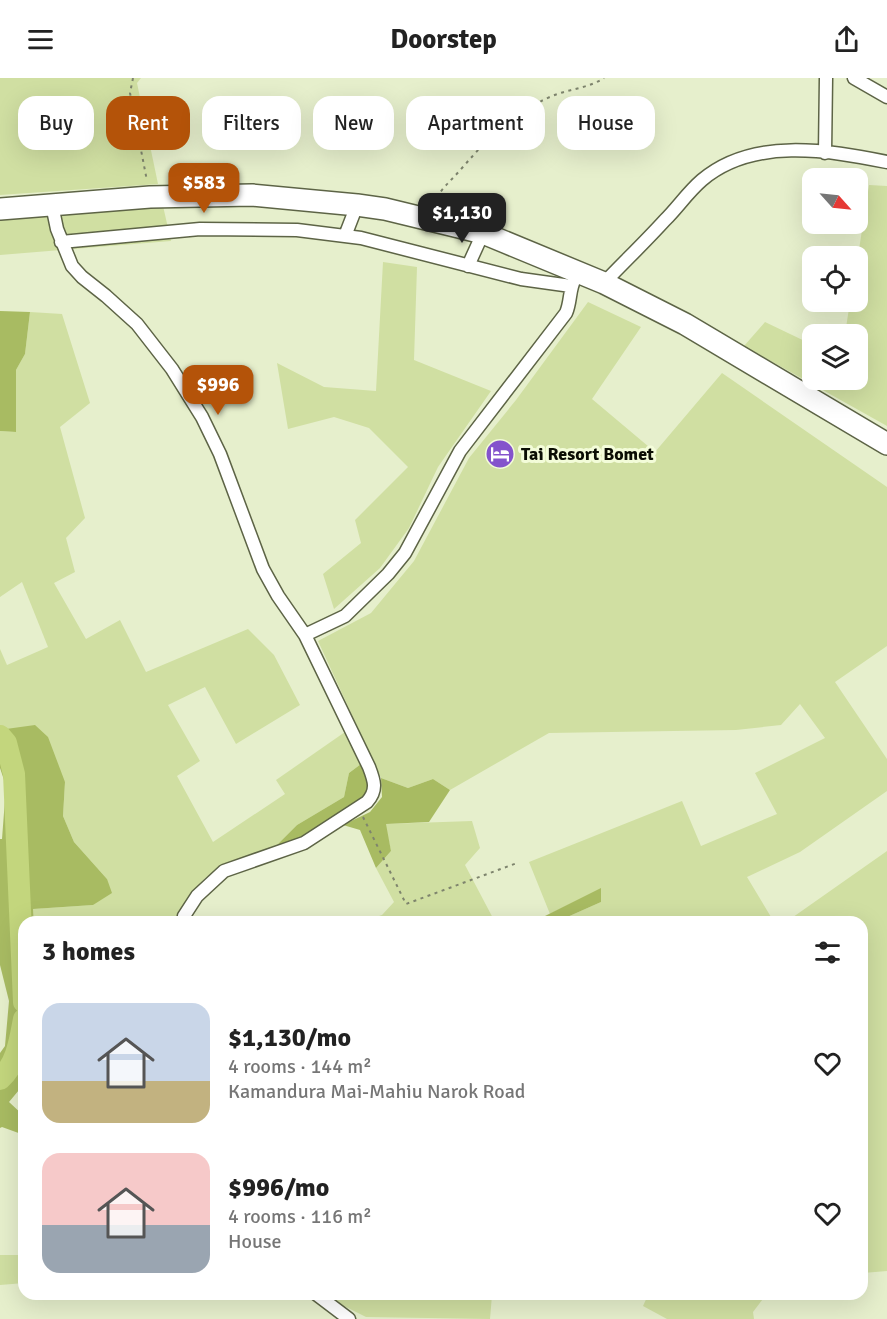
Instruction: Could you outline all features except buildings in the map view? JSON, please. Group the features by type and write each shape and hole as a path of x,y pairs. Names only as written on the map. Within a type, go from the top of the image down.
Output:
{"highway":[{"path":"0,209 150,197 252,195 357,205 429,219 483,233 575,279 604,283 685,324 887,444"}],"street":[{"path":"825,153 826,78"},
{"path":"854,78 887,96"},
{"path":"604,283 688,193 704,178 721,168 754,154 772,151 825,153 887,162"},
{"path":"52,205 61,242 72,266 137,324 172,369 202,417 220,454 264,569 278,596 305,634 372,776 375,787 371,797 304,843 224,871 197,896 184,916"},
{"path":"345,236 357,205"},
{"path":"61,242 200,229 297,230 345,236 423,253 521,279 575,279 566,313 460,451 405,553 388,574 345,616 305,634"},
{"path":"468,266 483,233"},
{"path":"324,1300 349,1319"}],"path":[{"path":"133,78 130,93 150,197"},
{"path":"429,219 437,196 503,124 533,104 604,78"},
{"path":"358,807 406,904 517,863"}],"green space":[{"path":"0,78 141,78 137,83 140,96 106,96 106,150 151,150 158,184 0,195"},
{"path":"869,185 887,186 887,426 823,390 868,390 868,324 847,324 848,312 868,312 868,246 860,246 861,234 868,234"},
{"path":"163,206 171,241 0,255 0,217"},
{"path":"383,262 417,267 414,360 491,391 438,467 409,528 380,568 334,609 323,574 361,543 355,520 408,467 369,428 334,417 288,429 277,363 324,387 376,391"},
{"path":"588,302 641,327 592,399 655,452 722,373 887,487 887,646 835,682 887,759 887,791 800,852 747,877 770,916 570,916 601,902 601,889 550,914 529,862 682,801 701,846 777,814 755,773 825,738 800,704 781,725 736,730 549,733 450,790 433,779 408,788 381,778 318,641 371,613 414,561 469,458 516,400"},
{"path":"0,311 30,312 25,354 16,370 16,432 0,431"},
{"path":"30,312 62,314 90,403 60,427 85,518 66,538 75,572 54,583 86,639 120,620 146,672 248,629 274,655 300,705 236,744 205,687 168,705 200,761 177,776 213,842 285,794 276,780 345,732 361,764 349,773 344,797 297,825 273,849 225,864 205,878 186,900 180,916 34,916 33,909 93,905 107,879 74,842 63,816 65,782 6,729 0,738 0,649 7,665 48,647 22,582 0,597 0,431 16,432 16,370 25,354"},
{"path":"765,322 802,340 802,378 744,346"},
{"path":"35,725 48,737 65,782 63,816 74,842 107,879 112,893 93,905 33,909 34,916 18,916 18,1091 9,1102 18,1110 18,1133 0,1128 0,1053 5,1046 9,1001 0,965 0,839 2,839 6,786 0,768 0,738 6,729"},
{"path":"361,764 369,786 363,799 303,840 273,849 297,825 344,797 349,773"},
{"path":"381,778 408,788 433,779 450,790 429,822 386,824 391,851 376,868 360,830 343,825 370,812 382,797"},
{"path":"472,821 480,848 465,865 492,916 379,916 394,902 376,868 391,851 385,824"},
{"path":"887,851 887,1271 868,1273 868,916 795,916"},
{"path":"601,888 601,902 570,916 545,916"},
{"path":"0,1255 18,1255 18,1284 0,1285"},
{"path":"336,1300 492,1300 490,1319 366,1317"},
{"path":"646,1300 762,1300 753,1312 754,1319 667,1319 643,1306"}],"waterway":[{"path":"0,736 6,743 14,774 20,916"},
{"path":"0,1079 14,1059 18,1046"}],"place":[{"name":"Tai Resort Bomet","path":"500,454"}]}
